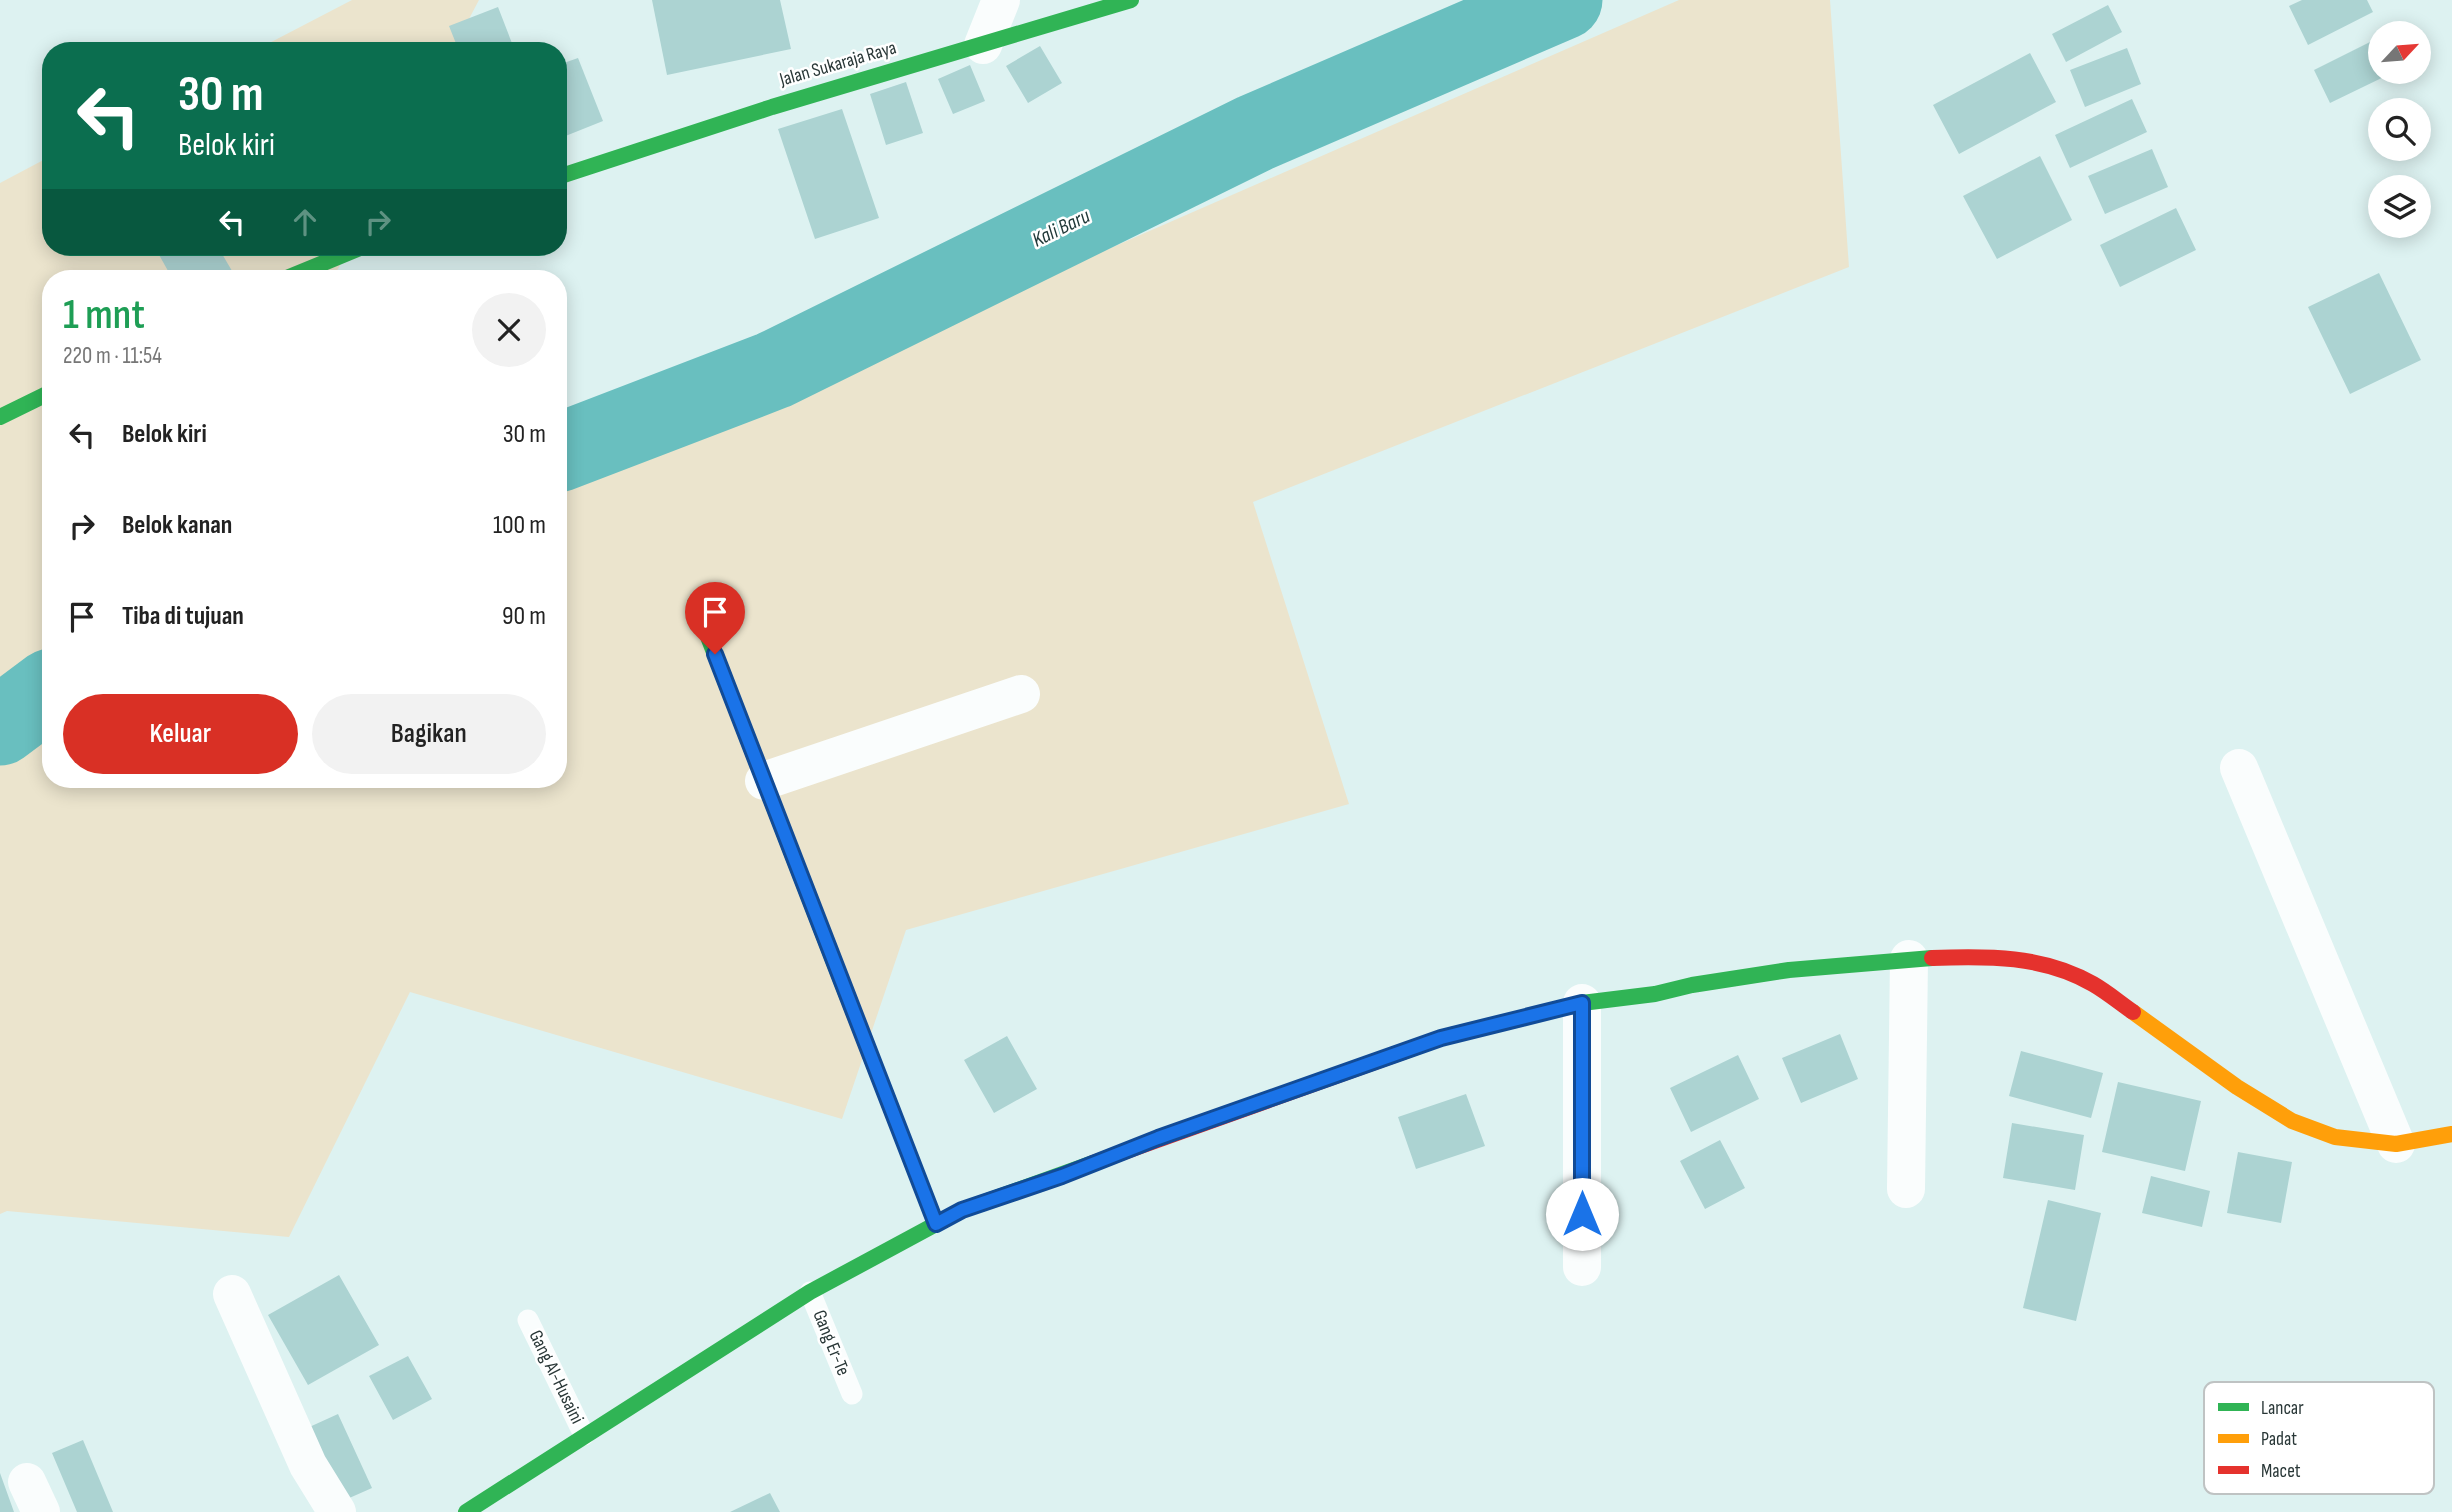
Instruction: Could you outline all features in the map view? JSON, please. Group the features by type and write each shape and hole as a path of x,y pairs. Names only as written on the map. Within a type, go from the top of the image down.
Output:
{"street":[{"path":"983,45 1001,0"},
{"name":"Jalan Sukaraja Raya","path":"567,174 756,110 1130,0"},
{"path":"306,270 340,256"},
{"path":"0,416 42,396"},
{"path":"695,603 936,1224"},
{"path":"764,781 1021,694"},
{"path":"2239,768 2396,1144"},
{"path":"466,1512 584,1434 810,1292 962,1210 1441,1038 1582,1003 1655,994 1692,985 1790,970 1869,965 1909,959 1999,956 2050,966 2092,984 2236,1087 2292,1121 2335,1137 2396,1144 2452,1133"},
{"path":"1906,1189 1909,959"},
{"path":"1581,1267 1582,1003"},
{"path":"232,1294 308,1465 337,1512"}],"lane":[{"name":"Gang Er-Te","path":"810,1292 852,1394"},
{"name":"Gang Al-Husaini","path":"528,1320 584,1434"}],"shaded area":[{"path":"352,0 479,0 457,42 271,42"},
{"path":"1679,0 1830,0 1849,267 1253,502 1349,804 906,930 842,1119 410,992 289,1237 7,1211 0,1214 0,183 42,161 42,256 345,256 337,270 42,270 42,788 567,788 567,417 714,421"}],"building":[{"path":"652,0 780,0 791,49 667,75"},
{"path":"2302,0 2367,0 2373,12 2308,45 2289,6"},
{"path":"2108,5 2122,32 2066,62 2052,34"},
{"path":"498,7 512,42 455,42 449,26"},
{"path":"2368,43 2369,84 2330,103 2314,70"},
{"path":"1040,46 1062,83 1028,103 1006,66"},
{"path":"2127,48 2141,84 2085,107 2070,70"},
{"path":"2030,53 2056,102 1959,154 1933,105"},
{"path":"578,58 603,121 567,135 567,62"},
{"path":"970,65 985,101 953,114 938,79"},
{"path":"906,82 923,133 886,145 870,94"},
{"path":"2132,99 2147,132 2070,168 2055,135"},
{"path":"842,109 879,218 815,239 778,129"},
{"path":"2152,149 2168,187 2105,214 2088,176"},
{"path":"2040,156 2072,220 1997,259 1963,196"},
{"path":"2176,208 2196,250 2120,287 2100,245"},
{"path":"160,256 223,256 231,270 168,270"},
{"path":"2379,273 2421,360 2350,394 2308,307"},
{"path":"1840,1034 1858,1079 1801,1103 1782,1058"},
{"path":"1007,1036 1037,1089 994,1113 964,1060"},
{"path":"2021,1051 2103,1073 2091,1118 2009,1096"},
{"path":"1738,1055 1759,1099 1691,1132 1670,1088"},
{"path":"2118,1082 2201,1101 2185,1171 2102,1152"},
{"path":"1466,1094 1485,1146 1416,1169 1398,1117"},
{"path":"2012,1123 2084,1135 2075,1190 2003,1178"},
{"path":"1720,1140 1745,1188 1705,1209 1680,1161"},
{"path":"2238,1152 2292,1162 2281,1223 2227,1213"},
{"path":"2151,1176 2210,1191 2202,1227 2142,1213"},
{"path":"2048,1200 2101,1213 2076,1321 2023,1308"},
{"path":"339,1275 379,1345 308,1385 268,1315"},
{"path":"408,1356 432,1399 393,1420 369,1376"},
{"path":"338,1414 372,1488 338,1503 305,1429"},
{"path":"83,1440 113,1512 77,1512 52,1453"},
{"path":"0,1473 14,1512 0,1512"},
{"path":"770,1493 780,1512 730,1512"}],"waterway":[{"name":"Kali Baru","path":"567,450 774,370 1255,133 1563,0"},
{"name":"Kali Baru","path":"0,726 42,695"}],"traffic: fast":[{"path":"567,174 772,107 1131,0"},
{"path":"306,270 340,256"},
{"path":"0,417 42,396"},
{"path":"695,603 847,996"},
{"path":"1403,1052 1441,1038 1582,1003 1655,994 1692,985 1789,970 1932,958"},
{"path":"466,1512 810,1292 962,1210 1093,1163"}],"traffic: slow":[{"path":"847,996 936,1224"},
{"path":"2133,1012 2237,1087 2292,1121 2335,1137 2396,1144 2452,1134"}],"traffic: jam":[{"path":"1932,958 2014,959 2054,967 2093,984 2133,1012"},
{"path":"1093,1163 1403,1052"}],"route":[{"path":"715,654 936,1224 962,1210 1441,1038 1582,1003 1582,1214"}]}
